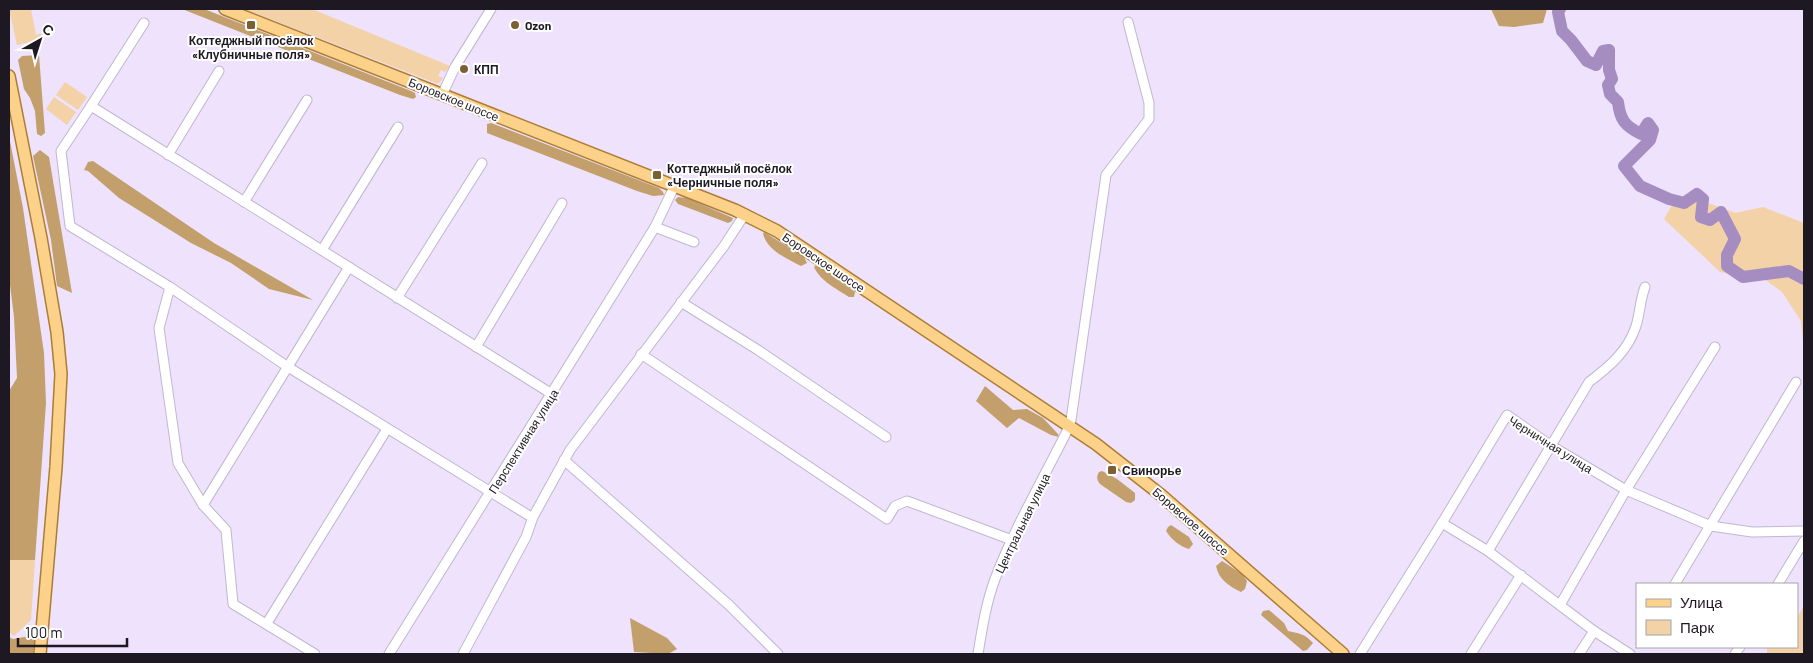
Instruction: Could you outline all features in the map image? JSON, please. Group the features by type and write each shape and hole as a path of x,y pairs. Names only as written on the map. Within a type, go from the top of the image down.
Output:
{"main road":[{"name":"Боровское шоссе","path":"225,9 745,214 797,244 1068,425 1161,495 1343,654"},
{"path":"9,76 57,332 61,374 56,467 40,654"}],"street":[{"path":"442,95 455,67 491,9"},
{"name":"Центральная улица","path":"978,654 990,596 1012,540 1066,434 1071,420 1106,175 1149,119 1148,103 1128,22"},
{"path":"144,23 62,151 70,226 170,287 288,367 528,515"},
{"path":"168,155 219,71"},
{"path":"244,202 307,100"},
{"path":"91,106 552,394"},
{"path":"322,250 398,127"},
{"path":"398,298 482,163"},
{"name":"Перспективная улица","path":"390,654 655,227 674,187"},
{"path":"476,347 562,203"},
{"path":"462,654 526,537 533,518 570,450 724,246 745,214"},
{"path":"655,227 694,242"},
{"path":"203,505 349,268"},
{"path":"170,287 159,328 178,463 203,505 226,530 233,604 315,654"},
{"path":"1488,551 1589,382 1609,367 1626,345 1636,325 1641,297 1645,287"},
{"path":"681,302 758,350 886,437"},
{"path":"1560,605 1626,490 1715,347"},
{"path":"642,354 887,519 895,506 907,501 1012,540"},
{"path":"1676,583 1796,382"},
{"name":"Черничная улица","path":"1360,654 1506,415 1550,445 1626,490 1711,526 1752,532 1804,531"},
{"path":"267,623 388,429"},
{"path":"564,460 729,605 778,654"},
{"path":"1442,522 1488,551 1594,631 1631,654"},
{"path":"1779,583 1804,541"},
{"path":"1471,654 1521,575"},
{"path":"1579,654 1594,631"}],"green space":[{"path":"9,9 31,9 36,35 43,33 44,39 17,45"},
{"path":"244,9 312,9 450,66 445,72 441,70 438,76 443,78 438,84"},
{"path":"65,82 87,97 78,110 56,95"},
{"path":"54,97 76,112 67,125 46,109"},
{"path":"1678,195 1735,213 1763,207 1804,223 1804,351 1801,321 1782,292 1764,279 1720,272 1664,219"},
{"path":"9,560 35,560 31,620 14,636 9,632"},
{"path":"1804,605 1804,654 1767,654 1767,648 1798,648 1798,616"}],"shaded area":[{"path":"182,9 204,9 411,91 415,93 416,97 413,99 400,95"},
{"path":"1491,9 1547,9 1543,23 1514,27 1499,26"},
{"path":"39,55 45,133 41,136 37,134 35,111 24,89 18,60 22,56"},
{"path":"491,123 659,188 664,195 653,196 637,191 487,133 487,124"},
{"path":"9,136 23,208 44,353 46,403 35,560 9,560 9,391 17,378 14,317 9,277"},
{"path":"40,150 49,157 72,293 57,286 51,240 33,156"},
{"path":"93,161 214,243 313,300 269,289 231,263 191,243 119,198 88,171 84,170 88,162"},
{"path":"678,197 687,198 733,218 732,221 728,223 678,204 675,200"},
{"path":"764,232 804,257 807,263 801,266 778,253 765,240"},
{"path":"816,265 855,292 854,297 849,297 825,281 814,267"},
{"path":"985,386 1013,410 1027,409 1043,418 1059,437 1051,435 1019,418 1007,428 976,401"},
{"path":"1102,471 1117,479 1135,493 1135,500 1131,503 1126,502 1100,484 1097,477 1099,472"},
{"path":"1171,525 1189,537 1193,544 1189,549 1173,540 1168,534 1166,531"},
{"path":"1222,561 1242,574 1247,581 1245,589 1241,592 1229,585 1219,575 1216,566"},
{"path":"1269,610 1284,623 1288,631 1299,633 1313,643 1307,650 1303,651 1261,615 1263,611"},
{"path":"630,618 667,638 677,649 668,654 634,652"},
{"path":"35,635 33,654 9,654 9,637 13,639"}],"waterway":[{"path":"1560,9 1558,12 1562,31 1587,61 1596,65 1603,51 1609,50 1609,70 1612,79 1608,85 1610,94 1618,102 1624,122 1641,134 1648,123 1653,130 1650,140 1624,166 1640,186 1669,199 1684,203 1697,194 1703,199 1701,217 1710,220 1721,212 1735,239 1727,255 1727,266 1743,277 1789,271 1804,279"}],"place":[{"name":"Коттеджный посёлок «Клубничные поля»","path":"251,25"},
{"name":"Ozon","path":"515,25"},
{"name":"КПП","path":"464,69"},
{"name":"Коттеджный посёлок «Черничные поля»","path":"657,175"},
{"name":"Свинорье","path":"1112,470"}]}
